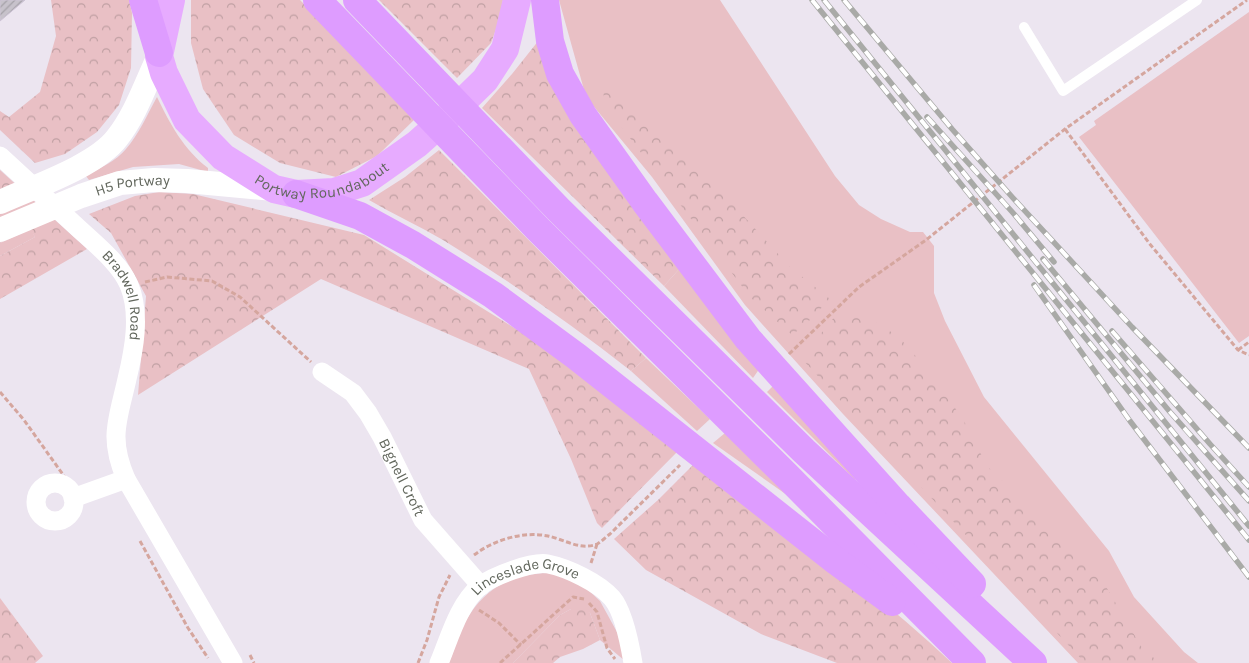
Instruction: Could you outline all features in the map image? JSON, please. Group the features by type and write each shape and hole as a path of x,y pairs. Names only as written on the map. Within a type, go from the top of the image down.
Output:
{"highway":[{"path":"143,0 159,54"},
{"path":"317,0 537,228 786,475 967,659"},
{"path":"357,0 558,209 804,451 1033,663"},
{"path":"545,0 550,41 560,74 583,115 661,224 748,339 898,506 1047,663"},
{"path":"285,192 360,216 413,244 493,295 576,356 836,561 967,659"}],"main road":[{"path":"159,54 171,0"},
{"name":"Portway Roundabout","path":"159,54 164,73 187,120 223,157 285,192 334,192 362,183 417,144 486,80 505,50 516,0"}],"street":[{"path":"1,201 68,172 94,158 116,140 128,122 159,54"},
{"name":"Bradwell Road","path":"0,156 111,258 129,285 136,317 133,356 119,408 115,435 117,460 126,479 233,663"},
{"name":"H5 Portway","path":"0,230 120,182 187,181 285,192"},
{"name":"Bignell Croft","path":"322,372 353,393 368,413 423,520 481,586"},
{"path":"76,497 126,479"},
{"name":"Linceslade Grove","path":"439,663 459,614 481,586 515,568 547,564 586,578 612,599 626,630 633,663"}],"lane":[{"path":"1024,27 1064,91 1197,0"}],"path":[{"path":"805,338 859,286 926,240 1044,144 1247,0"},
{"path":"1065,129 1149,243 1238,350 1249,355"},
{"path":"129,285 167,277 212,281 240,297 322,372"},
{"path":"1238,350 1249,342"},
{"path":"0,392 24,420 76,497"},
{"path":"500,663 573,598 583,598 597,612 608,648 613,658 619,663"},
{"path":"467,602 499,624 521,645"}],"green space":[{"path":"51,0 129,0 132,13 131,68 119,105 97,132 65,154 35,163 0,130 0,111 9,117 40,92 56,36"},
{"path":"191,0 300,0 416,118 377,156 336,177 280,163 234,135 203,89 191,43"},
{"path":"379,0 503,0 501,16 491,43 457,78"},
{"path":"559,0 720,0 835,176 859,205 881,219 910,232 923,232 934,246 934,293 945,321 984,397 1109,551 1134,597 1184,652 1198,663 1078,663 843,414 745,305 652,177 586,97"},
{"path":"1249,12 1249,336 1239,343 1079,137 1096,125 1094,121"},
{"path":"539,40 681,267 664,286 482,108"},
{"path":"602,83 710,179 790,267 830,299 806,324 792,335 750,297 605,105"},
{"path":"157,97 178,136 199,161 208,168 208,172 179,164 133,167 89,180 86,176 113,161 131,143"},
{"path":"439,150 646,358 631,371 562,319 491,271 443,240 369,200 405,177"},
{"path":"0,170 87,249 0,299 0,256 35,237 30,229 0,243"},
{"path":"159,192 193,194 364,235 555,353 677,452 602,528 597,523 571,459 529,369 321,279 138,395 146,296 111,233 89,214 135,196"},
{"path":"31,229 35,237 0,256 0,243"},
{"path":"681,267 762,365 753,378 664,286"},
{"path":"836,315 871,319 899,337 933,376 964,421 987,466 1098,573 1142,648 1160,663 1085,663 801,358"},
{"path":"646,358 710,419 697,431 631,371"},
{"path":"777,382 861,474 855,480 767,392"},
{"path":"725,433 804,507 713,443"},
{"path":"698,460 860,583 952,663 837,663 761,634 646,570 614,539 658,500"},
{"path":"548,573 568,577 586,588 600,601 623,643 625,661 600,640 590,613 571,609 560,615 513,663 449,663 463,625 477,604 504,583 525,576"},
{"path":"0,598 43,656 35,663 0,663"},
{"path":"582,608 590,613 600,640 583,649 560,657 553,663 513,663 560,615 571,609"}],"building":[{"path":"0,0 25,0 0,21"}],"railway":[{"path":"812,0 1249,540"},
{"path":"824,0 1249,526"},
{"path":"844,0 952,129 1013,198 1132,327 1249,448"},
{"path":"927,117 1014,214 1054,262"},
{"path":"1043,259 1170,412 1249,501"},
{"path":"1034,285 1130,421 1249,577"},
{"path":"1112,331 1249,487"}]}
